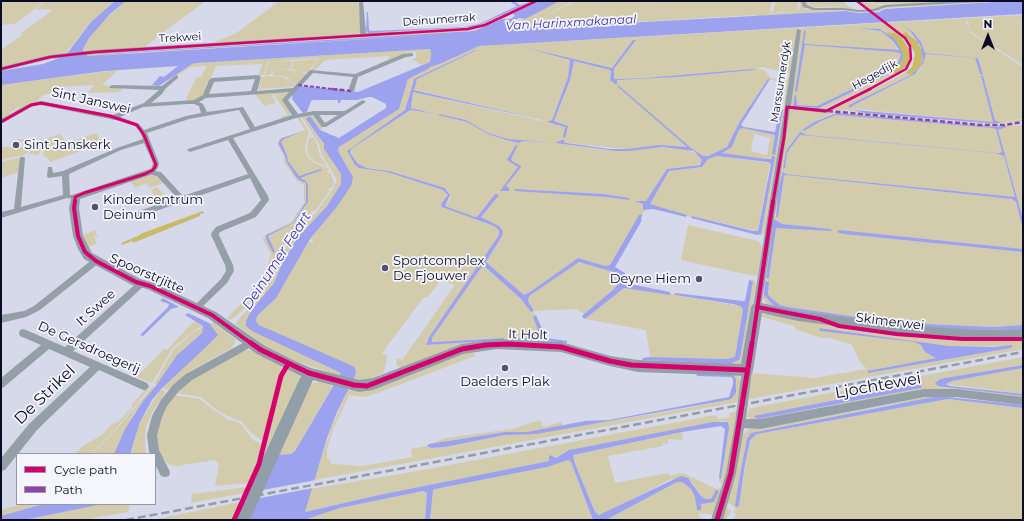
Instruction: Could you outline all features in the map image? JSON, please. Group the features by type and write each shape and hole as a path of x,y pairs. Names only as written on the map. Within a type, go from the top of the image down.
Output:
{"street":[{"path":"361,1 363,35"},
{"path":"804,1 805,6 814,9 867,10 885,6 981,1"},
{"name":"Marssumerdyk","path":"757,307 784,138 787,107 799,30"},
{"name":"Deinumerrak","path":"363,35 397,33"},
{"name":"Trekwei","path":"1,69 57,56 90,52 363,35"},
{"path":"296,116 285,101 312,71 356,76 405,55 411,55"},
{"path":"352,91 356,76"},
{"path":"146,104 176,78"},
{"path":"205,96 212,80 258,78 253,93"},
{"path":"112,87 163,88"},
{"path":"115,117 137,106 146,104 195,102 205,96 294,90"},
{"path":"195,102 201,105 204,114"},
{"path":"314,113 324,126 363,102"},
{"name":"Sint Janswei","path":"1,122 31,105 39,103 115,117 137,125 143,132 156,164 150,172"},
{"path":"787,107 826,111"},
{"path":"143,132 187,118 241,108 254,130"},
{"path":"190,150 296,116 314,113 346,113"},
{"path":"197,307 224,281 230,271 229,265 215,235 216,232 219,228 253,215 265,200 230,138"},
{"path":"50,168 50,176 65,173 119,149 147,140"},
{"path":"17,211 22,158"},
{"path":"1,215 84,193 150,172 159,174 182,199"},
{"path":"65,173 71,196"},
{"path":"136,215 251,174"},
{"name":"Spoorstrjitte","path":"71,196 78,236 86,253 96,261 197,307 225,323 250,343"},
{"path":"1,318 26,314 37,308 96,261"},
{"name":"It Swee","path":"66,352 142,283"},
{"path":"717,520 731,473 757,307"},
{"name":"Skimerwei","path":"757,307 798,316 914,331 984,335 1023,334"},
{"name":"De Gersdroegerij","path":"23,333 144,386"},
{"path":"155,453 152,435 157,416 164,403 176,388 190,377 250,343"},
{"name":"It Holt","path":"250,343 272,357 309,373 354,385 370,385 462,350 496,344 533,345 561,348 610,361 638,366 747,370"},
{"path":"1,384 48,344"},
{"name":"De Strikel","path":"1,466 33,426 97,366"},
{"path":"242,520 309,373"},
{"name":"Ljochtewei","path":"740,423 760,424 924,393 956,393 1023,401"},
{"path":"156,456 165,472"}],"shaded area":[{"path":"1,1 45,1 15,24 1,25"},
{"path":"47,1 115,1 91,22 64,55 1,68 1,50 23,34 21,33 53,10 35,9"},
{"path":"126,1 206,1 145,47 83,53 83,48 89,38 101,23"},
{"path":"279,1 359,1 360,33 356,35 213,43 235,34"},
{"path":"534,1 474,28 369,34 366,32 471,28"},
{"path":"538,1 504,18 472,31 88,56 84,54 403,32 474,29"},
{"path":"560,1 573,1 538,20 576,1 635,1 665,5 643,1 773,1 770,11 772,12 776,1 798,1 799,10 800,1 803,1 806,8 805,10 844,10 760,17 754,15 515,29 511,28 516,23","holes":["797,11 769,14 768,13"]},
{"path":"804,1 807,1 808,5 820,8 847,6 818,7 809,5 809,1 842,1 855,10 817,9 808,7"},
{"path":"859,1 879,5 903,3 876,4 870,1 975,1 939,3 1009,1 885,8 879,11 858,12 846,10 871,10","holes":["911,5 884,7 877,10 871,10 884,6"]},
{"path":"1023,15 1023,24 1012,18 1023,25 1023,65 971,32 967,21 965,20 971,33 1023,67 1023,118 1003,122 1023,119 1023,121 990,124 859,113 848,110 830,110 905,73 911,75 848,106 851,108 852,106 912,76 921,69 926,54 975,58 980,74 983,75 978,58 925,53 921,42 913,32 910,31 918,42 909,33 902,34 888,23 885,23 896,33 886,32 880,29 858,28 881,31 893,41 898,51 805,44 806,31 798,69 796,92 805,45 896,52 901,54 898,63 892,69 817,106 797,105 796,95 793,106 819,108 890,72 896,74 824,109 792,107 791,105 801,29 797,29 796,44 794,46 794,50 791,52 793,54 792,74 762,67 756,68 764,70 771,78 787,80 789,75 791,76 786,106 784,106 787,83 768,79 740,121 727,147 706,157 691,148 617,85 687,147 659,145 626,149 566,143 564,140 555,143 603,150 630,151 655,147 687,150 697,154 702,160 702,163 698,165 667,169 646,202 636,200 644,206 643,210 645,210 639,215 610,265 605,266 578,258 524,295 486,262 502,236 502,229 499,226 478,216 475,217 445,206 450,198 448,191 445,188 389,171 360,166 350,153 351,149 411,110 435,114 411,108 413,92 542,121 543,120 413,89 417,79 477,50 475,50 413,80 405,110 347,151 359,168 387,172 443,190 447,193 448,197 441,206 494,226 499,230 499,235 484,258 429,337 426,342 429,345 477,340 504,340 503,338 432,342 432,338 483,265 521,299 535,316 533,317 541,338 512,340 547,341 568,344 512,342 400,368 396,365 397,358 402,360 455,285 441,280 427,298 424,297 382,353 387,356 384,372 373,378 361,381 353,379 356,374 259,325 256,321 257,316 296,262 308,242 314,241 310,239 336,208 351,173 338,151 339,147 399,109 408,79 430,67 479,46","holes":["633,40 636,40 614,69 614,79 668,77 754,70 678,77 617,80 616,82 610,78 610,70 574,61 570,80 554,121 566,125 563,137 565,127 547,122 552,120 568,77 570,60 523,47 612,68","981,76 983,77 995,120 1000,123 864,113 855,109 993,122","438,115 466,120 488,133 508,139 551,142 522,141 517,143 488,134 467,122","514,189 604,194 614,195 629,200"]},
{"path":"886,32 896,33 902,38 909,49 910,59 908,65 896,74 890,72 900,64 902,57 897,43"},
{"path":"906,32 918,42 923,55 921,66 911,75 905,73 912,67 915,54 909,41 902,34"},
{"path":"430,49 430,62 421,65 412,59 416,58 416,52 404,53 405,54 379,65 377,64 389,59 389,56 325,60 314,71 311,70 319,58 268,62 263,75 258,77 262,64 216,66 210,81 207,82 204,94 197,99 188,101 186,101 188,94 197,77 201,77 207,66 191,67 174,76 192,64 197,63"},
{"path":"318,59 307,73 291,69 294,61"},
{"path":"293,61 290,69 275,71 269,75 264,75 269,62"},
{"path":"118,70 102,85 107,85 108,87 124,87 120,92 88,93 94,85 59,87 51,94 44,94 35,103 25,106 1,121 16,111 20,106 1,119 1,85"},
{"path":"275,71 300,71 306,74 296,84 287,77 272,75"},
{"path":"262,77 283,77 295,84 293,87 258,89"},
{"path":"288,92 283,101 291,113 289,114 290,115 283,118 281,116 288,115 276,98 275,94 272,96 276,103 264,106 255,94"},
{"path":"782,108 784,109 764,234 759,236 761,234 774,157 767,159 722,153 729,149 739,130 742,128 775,135 772,154 779,135 783,111","holes":["754,134 770,138 767,155 751,151"]},
{"path":"795,109 986,125 1023,123 1009,126 1023,125 1023,219 998,130 1006,127 1005,126 992,127 833,113 814,122 802,130 804,131 821,121 836,115 992,128 996,129 1002,152 999,153 807,135 800,132 786,151 783,169 785,168 787,152 791,149 795,140 800,135 995,153 1004,156 1015,197 785,174 783,171 775,216 778,217 784,176 786,175 1012,199 1016,202 1023,229 1023,249 837,231 843,234 1023,252 1023,325 994,327 926,324 878,320 788,307 780,305 771,298 768,294 769,282 765,281 764,291 767,299 773,305 790,310 915,327 984,330 1023,329 1023,331 979,332 913,328 802,314 780,310 766,303 761,295 790,110","holes":["775,219 782,224 831,229 832,231 776,228 769,278 766,277"]},
{"path":"312,115 323,128 320,130 311,117 306,119 324,145 324,149 341,174 342,180 327,206 298,237 292,235 299,231 317,211 333,189 336,182 336,178 322,155 319,144 302,117"},
{"path":"297,117 300,117 309,132 305,147 307,156 314,163 328,168 329,170 327,171 328,173 330,172 334,182 332,188 329,188 328,190 330,191 315,211 312,211 310,213 312,214 304,223 289,236 284,247 281,247 279,250 282,251 257,295 253,300 251,299 247,302 250,304 231,320 227,318 263,281 271,255 263,239 264,236 291,222 304,203 304,185 297,181 284,162 284,156 277,143 281,138 305,130","holes":["301,133 284,139 281,142 288,161 298,176 303,175 300,178 304,180 308,185 308,202 298,220 291,225 268,236 274,252 273,253 265,237 293,223 306,202 306,183 296,177 287,163 279,145 282,138"]},
{"path":"97,133 101,144 50,162 48,158 43,156 44,150"},
{"path":"60,134 66,141 42,149 38,155 31,155 35,153 28,154 35,147 36,140"},
{"path":"309,136 311,138 313,137 317,144 320,156 327,166 315,162 308,155 307,147"},
{"path":"19,139 34,140 28,152 24,155 1,160 1,147 22,147 32,143 15,141"},
{"path":"717,156 770,163 758,230 756,231 691,217 650,204 669,171 702,167 708,159"},
{"path":"21,157 18,159 20,159 19,172 1,178 1,162"},
{"path":"152,174 157,176 163,183 150,188 146,183 135,188 130,181"},
{"path":"157,187 167,198 152,204 149,199 155,196 151,190"},
{"path":"203,211 204,213 200,214 200,216 133,243 132,241 122,245 121,243 140,234"},
{"path":"688,225 758,241 762,246 758,275 754,276 681,260"},
{"path":"95,230 98,237 94,236 97,244 90,246 87,249 81,236"},
{"path":"291,238 297,239 281,266 274,283 251,311 246,321 319,363 341,373 339,376 293,360 265,346 235,324 265,287"},
{"path":"576,263 583,263 617,273 619,276 617,285 608,295 584,314 576,309 534,311 528,301 529,296"},
{"path":"751,279 754,280 756,285 742,363 740,365 642,360 731,364 740,359 753,281"},
{"path":"624,288 675,294 740,306 743,309 735,357 726,359 650,357 646,330 585,319"},
{"path":"766,314 819,321 840,327 917,338 960,341 1023,341 1023,349 749,399 750,373 815,378 867,369 860,362 852,345 831,338 822,338 797,330 794,326 762,317 761,315","holes":["820,328 949,346 1013,346 1010,348 870,373 882,368 937,358 925,352 921,345 914,342 821,331"]},
{"path":"194,321 203,326 195,330 173,348 152,383 137,377 164,349 167,350"},
{"path":"213,322 235,339 235,343 232,348 192,370 168,390 162,388 213,340 211,326 209,324"},
{"path":"203,327 202,333 181,351 157,385 154,384 174,349 195,331"},
{"path":"251,350 282,366 263,441 251,433 241,421 227,416 214,408 201,397 175,393 196,376 243,351"},
{"path":"473,351 475,356 375,394 365,397 349,395 333,430 327,449 327,457 332,464 363,466 412,457 411,449 427,446 431,448 445,447 505,435 574,427 722,401 736,393 733,375 738,375 741,382 738,402 314,480 331,429 348,390 351,391 353,389 446,358"},
{"path":"1023,357 1023,365 940,379 945,387 1023,396 1023,399 954,391 753,421 747,416 749,409","holes":["918,384 921,388 758,419 753,416"]},
{"path":"1023,368 1023,394 946,384 952,381"},
{"path":"287,369 299,375 300,380 264,455 283,375"},
{"path":"321,381 331,383 330,385 333,386 295,451 291,454 276,455 311,384"},
{"path":"146,386 151,386 114,431 92,453 75,453 86,444 102,435 112,424 118,422 132,407 132,404 144,391 143,390"},
{"path":"153,386 155,387 133,415 114,453 93,453 115,431"},
{"path":"161,389 166,392 153,411 146,427 146,453 130,453 140,422"},
{"path":"938,393 959,397 893,404 751,433 739,480 739,506 749,446 753,437 757,434 948,399 1023,408 1023,520 733,520 736,514 731,511 726,520 721,520 725,507 733,512 736,508 727,502 741,437 749,429"},
{"path":"174,395 200,399 227,419 240,423 253,440 262,444 258,464 249,483 215,486 219,464 215,460 176,466 170,465 162,458 158,448 156,435 160,417"},
{"path":"737,411 726,477 722,483 719,482 719,478 721,479 729,428 728,422 724,421 560,455 556,458 550,458 549,461 517,468 379,495 305,512 311,489 412,472 715,415 719,419 730,417 729,413"},
{"path":"540,420 543,427 561,422 563,426 527,432 505,432 429,444 446,438 512,429"},
{"path":"683,432 682,440 668,439 668,444 663,443 663,446 608,456 615,483 668,473 670,476 680,473 685,474 717,489 718,487 722,491 714,515 699,513 699,517 710,520 606,520 677,482 682,482 691,489 695,497 697,510 701,504 710,502 715,491 711,499 705,499 700,495 692,482 671,479 602,515 596,514 574,461 573,455"},
{"path":"565,460 571,462 593,520 430,520 433,490 435,489 547,467"},
{"path":"247,487 244,493 191,503 192,494"},
{"path":"423,491 427,493 425,520 304,520 340,508"},
{"path":"240,502 232,520 152,520 221,506"},
{"path":"19,505 40,505 1,516 1,510"},
{"path":"98,505 130,505 128,512 82,520 24,520"}],"water":[{"path":"115,1 126,1 110,14 89,38 83,49 83,53 88,56 474,31 502,19 510,19 515,16 513,13 539,1 560,1 525,19 519,18 515,20 516,23 511,28 516,29 845,11 859,13 879,12 885,9 1009,1 1023,2 1023,14 479,46 430,67 408,79 399,109 339,147 338,151 353,177 351,186 336,208 310,239 276,298 257,316 256,321 259,325 355,368 356,374 337,412 327,438 305,512 379,495 549,461 549,455 556,458 569,450 713,422 728,422 729,428 721,479 719,478 725,429 721,426 682,432 573,455 574,461 595,512 599,515 681,476 688,478 700,495 705,499 711,499 716,490 719,491 714,502 701,504 701,510 697,510 695,497 691,489 682,482 677,482 606,520 593,520 571,462 568,460 547,467 435,489 433,490 430,520 425,520 427,493 423,491 340,508 304,520 248,520 276,455 291,454 295,451 341,373 252,331 246,326 246,321 251,311 274,283 281,266 298,237 327,206 341,184 341,174 324,149 324,144 306,119 311,117 320,130 339,138 386,108 386,104 372,97 357,100 341,100 340,103 338,103 338,100 313,100 311,101 307,112 303,113 292,99 293,94 300,86 358,92 430,62 430,49 197,63 192,64 159,86 152,85 160,76 164,77 178,66 105,71 1,85 1,71 43,64 62,57 69,51 91,22"},
{"path":"509,1 513,1 520,5 533,1 475,27 369,33 366,31 367,12 369,30 371,31 464,27 479,24 517,6"},
{"path":"904,26 913,32 921,42 925,53 978,58 983,75 980,74 975,58 926,54 923,64 915,74 852,106 851,108 849,107 848,106 851,104 911,75 921,66 923,59 920,45 910,31"},
{"path":"857,28 880,29 895,39 903,57 900,64 888,74 819,108 793,106 795,94 797,105 817,106 885,73 898,63 901,54 896,52 805,45 797,92 795,92 804,31 806,31 805,44 899,50 893,41 881,31"},
{"path":"633,40 636,40 614,69 614,79 754,70 678,77 617,80 617,84 615,84 610,80 610,70 574,61 570,80 554,121 568,126 565,138 563,137 565,127 547,122 552,120 568,77 570,60 523,47 612,68"},
{"path":"477,50 417,79 414,90 543,120 413,92 411,108 435,114 412,110 409,111 351,149 350,153 358,164 367,168 389,171 445,188 450,195 445,206 475,217 478,216 495,194 499,195 481,217 499,226 503,231 502,236 486,262 524,295 578,258 605,266 610,265 639,215 642,214 641,222 615,267 625,273 625,283 670,292 670,295 624,288 585,319 582,317 584,314 617,285 619,276 617,273 579,262 529,296 528,301 534,311 531,312 521,299 483,265 432,338 432,342 504,338 504,340 426,345 429,337 499,235 499,230 494,226 442,207 441,204 448,195 443,190 387,172 359,168 355,165 347,151 405,110 414,79"},
{"path":"981,76 983,76 995,120 1001,123 864,113 854,110 993,122"},
{"path":"768,79 770,79 741,125 744,127 775,132 780,109 783,110 775,155 772,154 775,135 742,128 739,130 732,147 722,153 767,159 771,159 772,156 775,157 761,234 757,235 691,218 692,216 758,231 771,164 768,162 717,156 708,159 702,167 669,171 650,204 687,215 686,217 653,209 643,210 643,204 634,201 646,201 667,169 700,165 702,160 694,151 662,147 630,151 616,151 555,143 564,140 566,143 610,149 626,149 659,145 687,147 617,86 618,85 691,148 703,156 708,156 727,147 740,121"},
{"path":"836,113 992,127 1007,127 998,130 1023,219 1023,229 1016,202 1012,199 786,175 784,176 778,217 776,217 778,191 783,171 785,174 1015,197 1004,156 995,153 800,135 787,153 785,168 783,169 786,151 800,132 807,135 999,153 1002,152 996,129 992,128 836,115 821,121 804,131 802,130 814,122"},
{"path":"438,115 466,120 488,133 508,139 551,142 522,141 519,143 506,140 488,134 467,122"},
{"path":"302,132 284,139 281,142 288,161 299,176 321,169 322,170 300,178 306,181 308,185 308,202 294,223 268,236 275,252 273,253 266,239 266,235 293,223 306,202 306,183 296,177 287,163 279,145 279,141 282,138"},
{"path":"518,145 511,159 521,167 506,186 509,188 509,191 500,191 518,167 507,160 515,146"},
{"path":"514,189 604,194 629,198 629,200 515,191"},
{"path":"774,219 782,224 831,229 832,231 776,228 769,278 766,278"},
{"path":"839,230 1023,249 1023,252 843,234 837,232"},
{"path":"749,280 753,281 740,359 731,364 642,360 643,358 650,357 726,359 735,357 743,309 740,306 733,304 675,295 675,293 745,301"},
{"path":"765,281 769,282 768,294 771,298 780,305 788,307 878,320 994,327 1023,325 1023,329 984,330 915,327 782,309 773,305 764,295"},
{"path":"163,298 179,307 171,309 143,336 140,335 168,307 169,304 160,301"},
{"path":"188,313 209,323 218,335 162,388 152,400 140,422 130,453 114,453 125,429 143,401 155,387 177,355 202,333 203,326 185,315"},
{"path":"536,315 546,338 567,341 567,343 512,340 512,338 541,338 533,317"},
{"path":"819,328 949,346 993,347 1013,345 1011,348 869,373 867,371 936,358 925,352 921,345 914,342 820,331"},
{"path":"1023,365 1023,368 952,381 946,384 950,386 1023,394 1023,396 938,386 935,383 940,379"},
{"path":"696,373 733,375 736,379 736,393 731,399 722,401 536,434 505,435 445,447 431,448 427,446 429,444 505,432 527,432 585,421 609,420 729,397 733,384 733,379 731,377 697,376"},
{"path":"918,384 921,385 921,388 758,419 753,416"},
{"path":"938,396 1023,405 1023,408 948,399 757,434 750,441 739,506 735,506 747,439 751,433"},
{"path":"40,505 98,505 24,520 1,520 1,516"}],"pier":[{"path":"467,33 155,52 96,56 142,52"},
{"path":"316,480 313,488 255,499 258,491"}],"railway":[{"path":"126,520 1023,352"}],"marked path":[{"path":"298,85 351,91"},
{"path":"828,111 981,125 1004,125 1023,122"}],"cycle path":[{"path":"1,69 50,57 95,52 468,29 485,25 536,1"},
{"name":"Hegedijk","path":"717,520 731,473 740,423 767,237 784,137 787,107 826,111 895,76 906,69 911,59 910,46 905,38 857,1"},
{"path":"1,122 31,105 41,103 110,116 137,125 144,135 156,165 153,170 145,174 75,197 74,208 78,236 85,252 96,261 136,282 150,286 212,315 261,350 309,373 354,385 367,386 462,349 486,345 508,344 561,347 610,361 631,365 747,370"},
{"path":"757,307 820,319 839,326 896,334 962,339 1023,339"},
{"path":"234,520 259,464 281,376 288,364"}],"place":[{"name":"Sint Janskerk","path":"16,145"},
{"name":"Kindercentrum Deinum","path":"95,207"},
{"name":"Sportcomplex De Fjouwer","path":"385,268"},
{"name":"Deyne Hiem","path":"699,279"},
{"name":"Daelders Plak","path":"505,368"}],"water label":[{"name":"Van Harinxmakanaal","path":"571,23"},
{"name":"Deinumer Feart","path":"277,261"}]}
